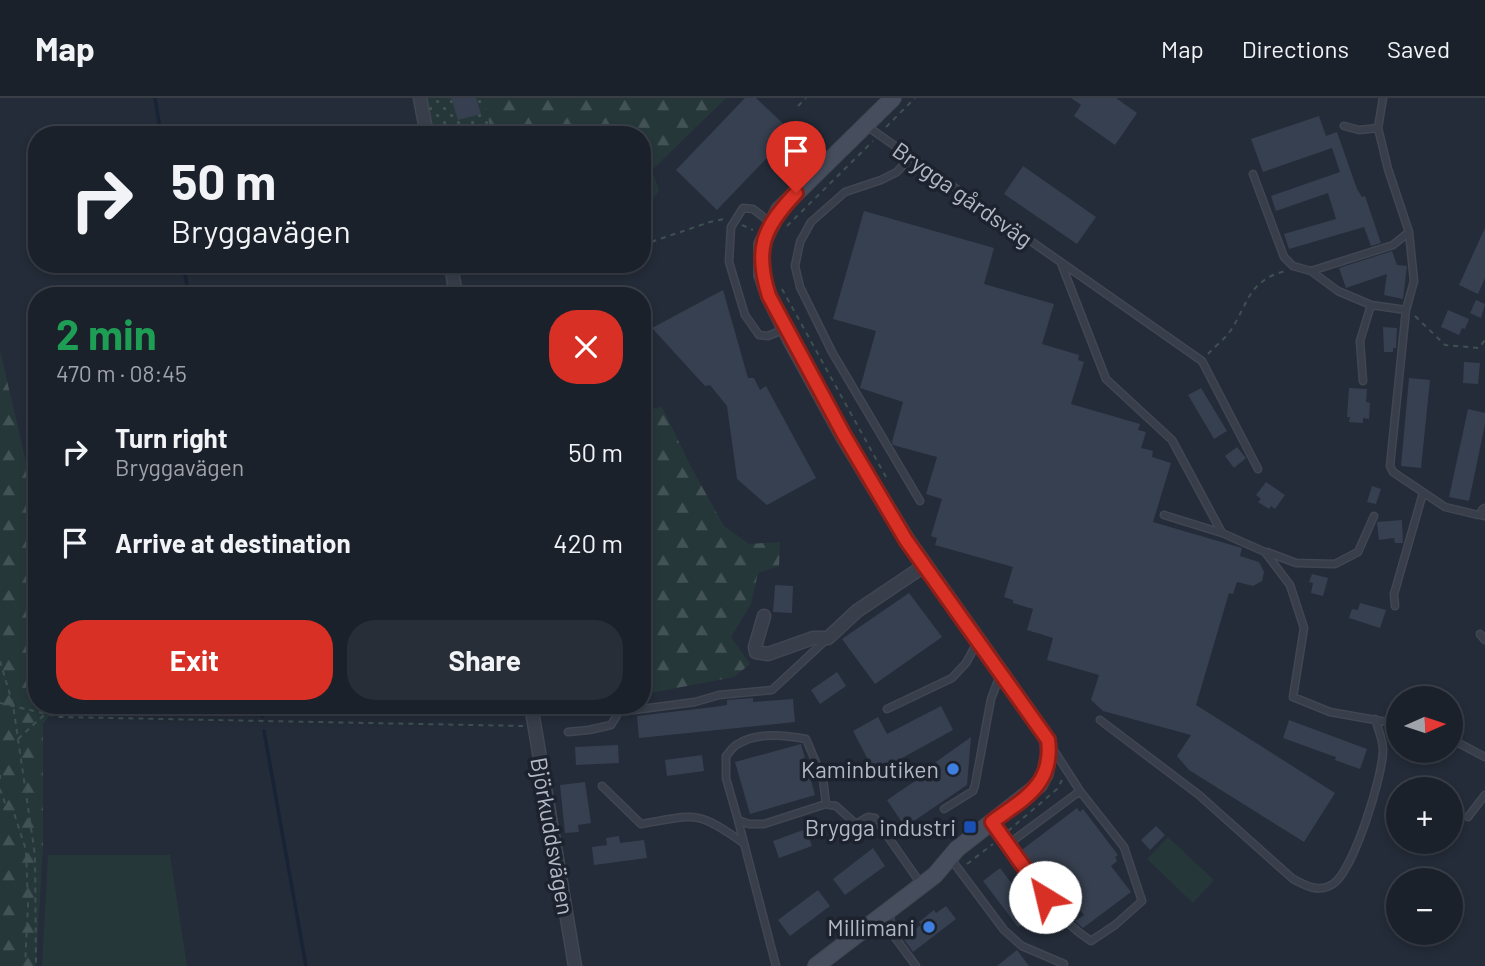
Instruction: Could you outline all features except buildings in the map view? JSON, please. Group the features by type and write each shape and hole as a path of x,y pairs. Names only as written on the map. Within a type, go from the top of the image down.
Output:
{"main road":[{"path":"816,966 935,875 957,849 1039,785 1048,763 1048,740 924,565 844,435 785,328 762,275 761,256 768,229 796,193 893,98"}],"street":[{"path":"421,98 426,126"},
{"path":"764,616 755,647 760,654 768,654 813,638 828,638 857,611 924,565"},
{"name":"Björkuddsvägen","path":"532,714 575,966"}],"lane":[{"path":"1383,98 1378,128 1388,169 1409,232 1414,281 1406,310 1390,466 1393,472 1451,509 1478,515 1485,513"},
{"name":"Brygga gårdsväg","path":"866,125 1202,360 1258,469"},
{"path":"1344,126 1359,130 1378,128"},
{"path":"910,157 897,172 845,192 811,222 800,242 795,266 800,287 832,352 920,501"},
{"path":"1253,174 1284,257 1293,266 1311,271 1338,291 1371,305 1406,310"},
{"path":"768,229 753,209 743,208 731,227 729,262 746,315 759,335 768,336 785,328"},
{"path":"1311,271 1394,245 1409,232"},
{"path":"1060,262 1106,379 1172,440 1222,533"},
{"path":"1363,381 1360,341 1371,305"},
{"path":"1395,606 1394,594 1423,493"},
{"path":"1164,515 1222,533 1296,563 1335,564 1358,552 1374,516"},
{"path":"1265,552 1290,585 1304,628 1293,698 1330,712 1386,721"},
{"path":"651,708 695,702 719,695 772,690 828,638"},
{"path":"887,709 951,678 966,663 978,641"},
{"path":"944,809 973,791 991,699 1001,673"},
{"path":"568,732 611,725 618,714"},
{"path":"1100,720 1199,795 1293,879 1315,889 1333,884 1341,876 1355,849 1383,764 1383,746 1375,719"},
{"path":"776,966 726,778 726,756 737,744 763,736 787,735 806,739 823,779 826,803"},
{"path":"992,822 1057,915 1091,941 1115,925 1142,901 1124,847 1080,790 1048,740"},
{"path":"1463,745 1485,757"},
{"path":"602,786 641,824 691,816 706,818 742,842"},
{"path":"1007,845 1080,790"},
{"path":"1468,817 1485,795"},
{"path":"738,820 749,824 764,824 826,803 836,806 856,824 868,817 875,818 922,885"},
{"path":"950,857 1004,930 1022,946 1064,964"},
{"path":"890,910 891,932 916,966"}],"path":[{"path":"798,106 806,99"},
{"path":"651,243 729,218 735,222 768,229"},
{"path":"1202,360 1230,331 1246,298 1259,285 1274,274 1303,269"},
{"path":"1406,310 1445,345 1479,348 1485,340"},
{"path":"0,661 13,705 35,855 36,966"},
{"path":"0,703 28,709"},
{"path":"18,739 45,714 115,719 534,726"},
{"path":"0,789 5,803 13,810 26,850 28,905 25,966"}],"green space":[{"path":"426,98 483,98 490,126 432,126"},
{"path":"483,98 726,98 652,170 659,190 651,202 651,126 490,126"},
{"path":"0,351 28,470 28,714 50,714 43,724 43,846 36,966 0,966"},
{"path":"662,407 724,526 749,544 780,542 779,566 758,573 751,604 731,637 750,664 734,677 651,693 651,409"},
{"path":"1168,837 1214,880 1193,903 1147,859"},
{"path":"48,855 170,855 187,966 42,966"}],"waterway":[{"path":"155,98 160,126"},
{"path":"185,273 187,287"},
{"path":"264,731 306,966"}],"place":[{"name":"Kaminbutiken","path":"953,769"},
{"name":"Brygga industri","path":"970,827"},
{"name":"Millimani","path":"929,927"}],"route":[{"path":"796,193 779,210 762,244 762,275 769,296 844,435 906,540 1048,740 1048,763 1039,785 992,822 1045,897"}]}
